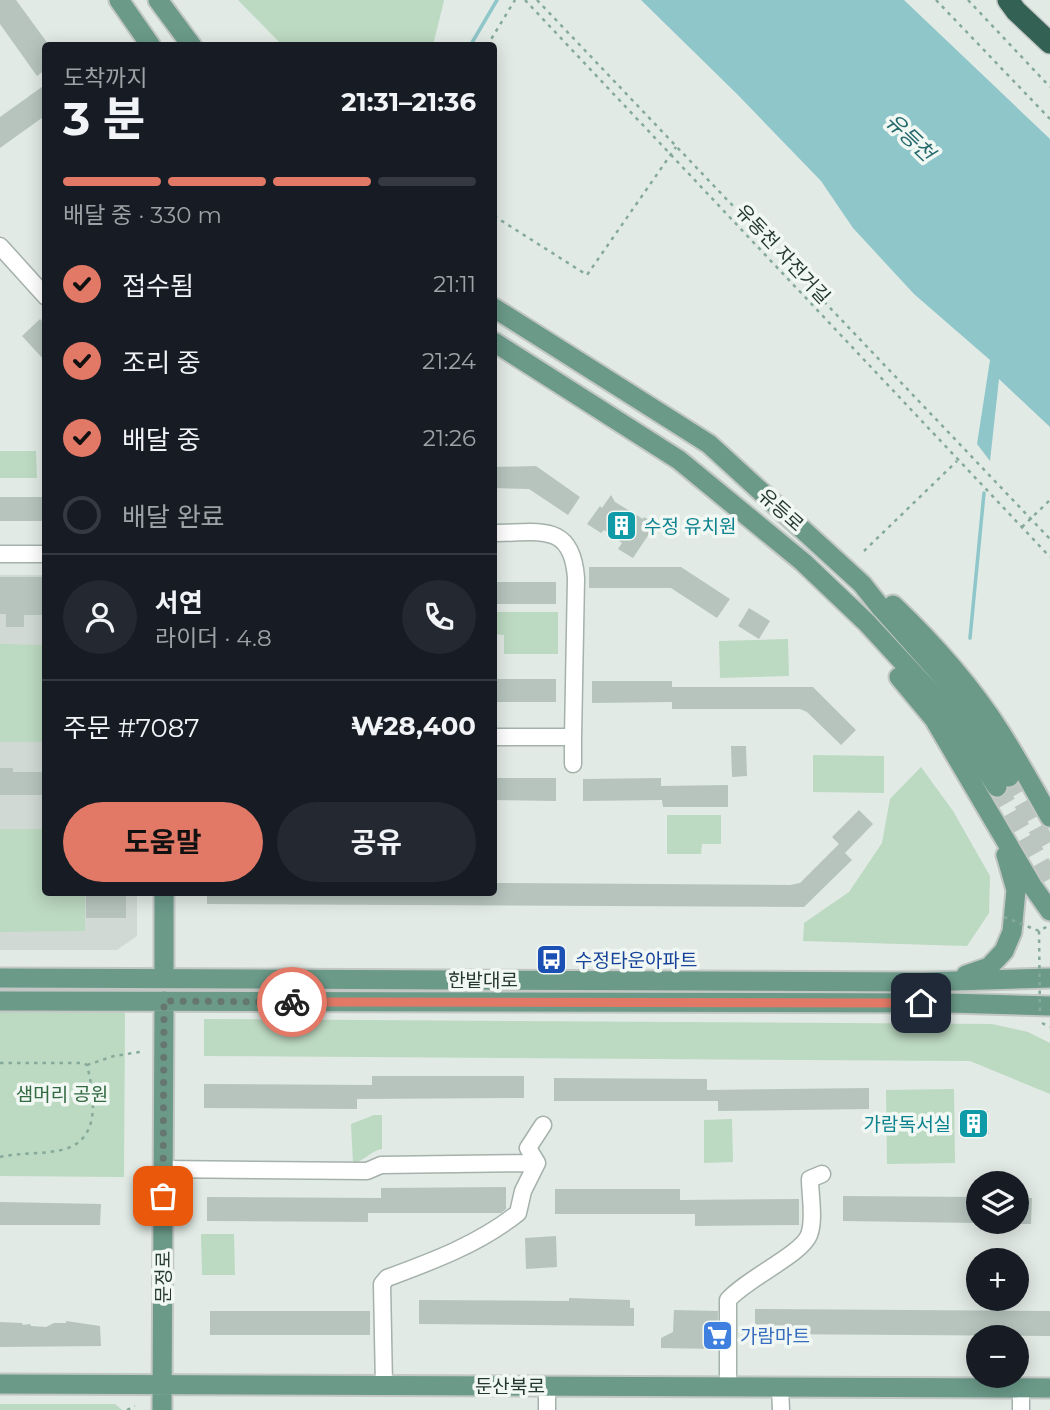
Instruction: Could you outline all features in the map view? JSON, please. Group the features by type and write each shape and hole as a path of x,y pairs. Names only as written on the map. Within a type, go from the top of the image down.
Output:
{"highway":[{"path":"1008,0 1050,43"}],"main road":[{"path":"119,0 147,42"},
{"path":"158,0 189,42"},
{"name":"유등로","path":"497,310 709,444 862,584 956,692 1003,782 947,710 842,597 803,562 679,460 497,344"},
{"path":"862,584 884,597 919,630 963,681 1000,732 1050,817"},
{"path":"842,597 852,622 934,719 1033,887 1050,911"},
{"path":"924,982 968,975 989,967 1004,951 1012,932 1016,890 993,818"},
{"name":"문정로","path":"164,896 164,978"},
{"name":"한밭대로","path":"0,978 924,982 1050,978"},
{"name":"한밭대로","path":"0,1001 1022,1004 1045,1015"},
{"name":"문정로","path":"162,1410 164,1001"},
{"name":"둔산북로","path":"0,1384 966,1388"},
{"name":"둔산북로","path":"1029,1388 1050,1388"}],"street":[{"path":"0,246 42,293"},
{"path":"497,533 554,535 569,545 572,552 576,578 573,764"},
{"path":"0,554 42,554"},
{"path":"497,737 573,737"},
{"name":"문정로","path":"164,978 164,1001"},
{"path":"537,1163 528,1148 543,1125"},
{"path":"163,1169 367,1171 380,1165 537,1163"},
{"path":"384,1386 382,1284 387,1278 444,1257 518,1213 523,1191 537,1163"},
{"path":"728,1387 728,1300 738,1288 795,1252 806,1242 811,1232 810,1179 822,1174"},
{"path":"547,1386 547,1410"},
{"path":"780,1387 780,1410"},
{"path":"1021,1388 1021,1410"}],"path":[{"path":"489,42 515,0"},
{"name":"유동천 자전거길","path":"525,0 1050,556"},
{"path":"537,0 1050,539"},
{"path":"936,0 1050,119"},
{"path":"968,0 1050,86"},
{"path":"497,218 587,275 676,147"},
{"path":"864,551 958,460"},
{"path":"1021,527 1050,500"},
{"path":"1004,918 1040,931"},
{"path":"1040,931 1050,925"},
{"path":"1040,931 1045,1015 1050,1027"},
{"path":"0,1063 87,1065 114,1055 140,1052"},
{"path":"0,1157 66,1149 81,1140 89,1130 93,1118 93,1097 87,1065"},
{"path":"127,1410 135,1406"}],"shaded area":[{"path":"0,575 42,575 42,896 137,896 137,936 117,950 0,950"}],"green space":[{"path":"238,0 444,0 434,42 279,42"},
{"path":"0,451 36,451 37,478 0,478"},
{"path":"497,612 558,612 558,654 504,654 504,635 497,634"},
{"path":"788,639 789,676 720,678 719,641"},
{"path":"0,644 42,645 42,742 0,742"},
{"path":"813,755 884,756 884,793 813,792"},
{"path":"921,767 953,811 990,876 989,913 967,946 803,941 804,923 849,892 882,843 890,799"},
{"path":"667,815 721,815 721,844 702,844 701,854 667,854"},
{"path":"0,829 42,829 42,896 85,896 85,931 0,932"},
{"name":"샘머리 공원","path":"0,1012 125,1012 124,1177 0,1176"},
{"path":"204,1019 992,1024 1028,1032 1050,1043 1050,1094 970,1061 204,1056"},
{"path":"954,1089 955,1163 887,1164 886,1090"},
{"path":"374,1115 382,1115 382,1149 353,1163 351,1124"},
{"path":"732,1119 733,1162 704,1163 704,1120"},
{"path":"201,1234 234,1234 235,1275 202,1275"},
{"path":"0,1404 115,1404 122,1410 0,1410"}],"water":[{"name":"유등천","path":"641,0 904,0 1050,139 1050,427 999,379 990,461 977,444 990,360 914,294 853,228 821,181"}],"building":[{"path":"0,0 16,0 46,41 42,42 42,72 37,76 0,24"},
{"path":"42,87 42,118 0,148 0,117"},
{"path":"40,319 42,321 42,358 22,336"},
{"path":"536,466 580,497 568,515 529,489 497,488 497,467"},
{"name":"수정 유치원","path":"611,495 615,502 650,521 653,528 633,558 618,549 622,543 604,530 601,533 587,524"},
{"path":"0,497 42,497 42,521 0,521"},
{"path":"589,567 681,567 730,599 717,618 671,588 589,588"},
{"path":"0,577 42,577 42,615 24,615 24,627 6,627 6,614 0,614"},
{"path":"497,582 556,582 556,604 497,604"},
{"path":"749,608 770,621 759,639 738,626"},
{"path":"497,679 556,679 556,702 497,702"},
{"path":"592,681 672,681 672,687 813,687 856,730 841,745 807,712 800,709 672,709 672,702 592,703"},
{"path":"731,746 746,746 747,776 732,777"},
{"path":"0,768 13,768 13,772 42,772 42,795 0,795"},
{"path":"497,778 556,778 556,801 497,800"},
{"path":"661,778 661,786 728,785 728,807 663,807 662,800 583,801 583,779"},
{"path":"859,810 873,824 845,853 852,860 804,907 207,904 207,896 497,896 497,883 790,885 800,883 839,844 832,837"},
{"path":"86,896 126,896 126,918 86,918"},
{"path":"372,1076 524,1076 524,1098 357,1099 357,1109 204,1108 204,1084 372,1085"},
{"path":"554,1078 707,1079 707,1090 869,1088 869,1109 718,1111 718,1101 554,1101"},
{"name":"가람독서실","path":"988,1111 989,1134 961,1134 960,1113"},
{"path":"506,1187 506,1209 501,1213 368,1213 368,1222 207,1221 207,1197 381,1198 381,1188"},
{"path":"555,1189 680,1189 680,1200 799,1199 799,1225 695,1226 695,1214 555,1214"},
{"path":"843,1196 966,1197 966,1223 843,1221"},
{"path":"1029,1198 1032,1198 1029,1224"},
{"path":"0,1202 101,1204 100,1225 0,1225"},
{"path":"556,1236 557,1267 526,1269 525,1238"},
{"path":"569,1298 630,1300 630,1308 634,1308 634,1326 419,1324 419,1300 569,1301"},
{"path":"755,1309 1050,1311 1050,1336 1029,1336 1029,1325 966,1325 966,1335 755,1334"},
{"path":"674,1310 718,1311 717,1349 661,1348 661,1338 673,1332"},
{"path":"210,1311 370,1311 370,1335 210,1335"},
{"path":"66,1321 100,1326 101,1346 0,1347 0,1322 46,1327"}],"waterway":[{"path":"472,42 497,0"},
{"path":"970,638 984,493"}],"tunnel":[{"path":"1009,777 1050,851"},
{"path":"997,787 1050,880"}],"way so far":[{"path":"163,1196 164,1001 292,1002"}],"place":[{"name":"수정 유치원","path":"621,526"},
{"name":"수정타운아파트","path":"552,960"},
{"name":"가람독서실","path":"974,1124"},
{"name":"가람마트","path":"717,1336"}],"route":[{"path":"292,1002 921,1003"}]}
